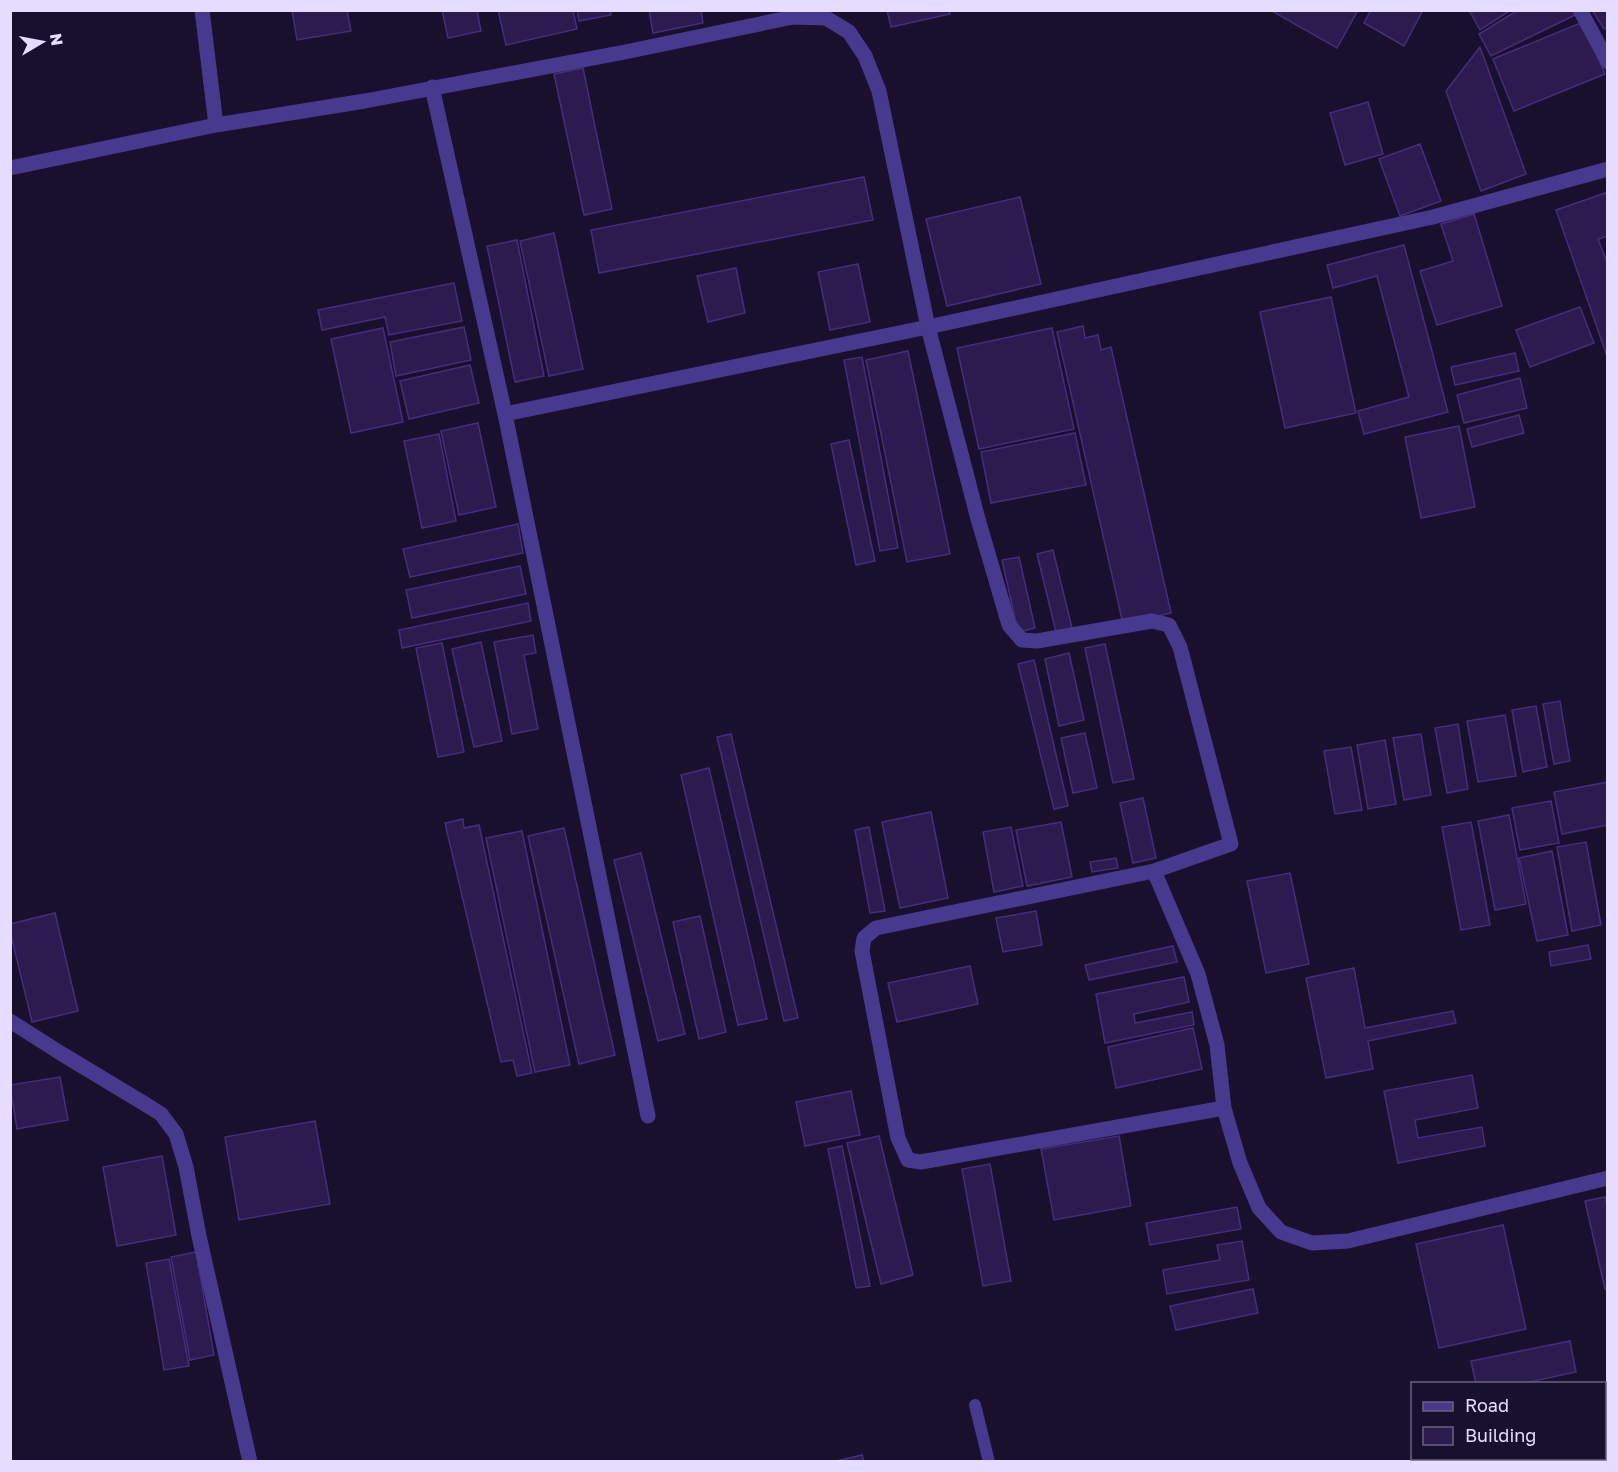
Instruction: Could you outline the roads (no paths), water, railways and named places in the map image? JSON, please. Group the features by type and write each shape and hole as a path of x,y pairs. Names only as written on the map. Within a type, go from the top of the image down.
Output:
{"street":[{"path":"202,10 216,125"},
{"path":"1580,10 1608,63"},
{"path":"10,168 216,125 365,101 625,52 793,17 826,18 849,32 865,56 879,91 928,327 978,519 1009,625 1022,640 1036,641 1152,621 1168,625 1180,647 1232,844 1154,871 876,928 864,938 862,951 898,1138 908,1160 921,1162 1224,1108"},
{"path":"432,87 505,414 648,1116"},
{"path":"505,414 928,327 1432,217 1608,169"},
{"path":"1154,871 1198,974 1217,1045 1224,1108 1240,1163 1259,1208 1281,1232 1312,1243 1348,1241 1608,1178"},
{"path":"10,1021 161,1114 176,1134 186,1167 199,1236 250,1461"}],"lane":[{"path":"975,1405 989,1461"}]}
